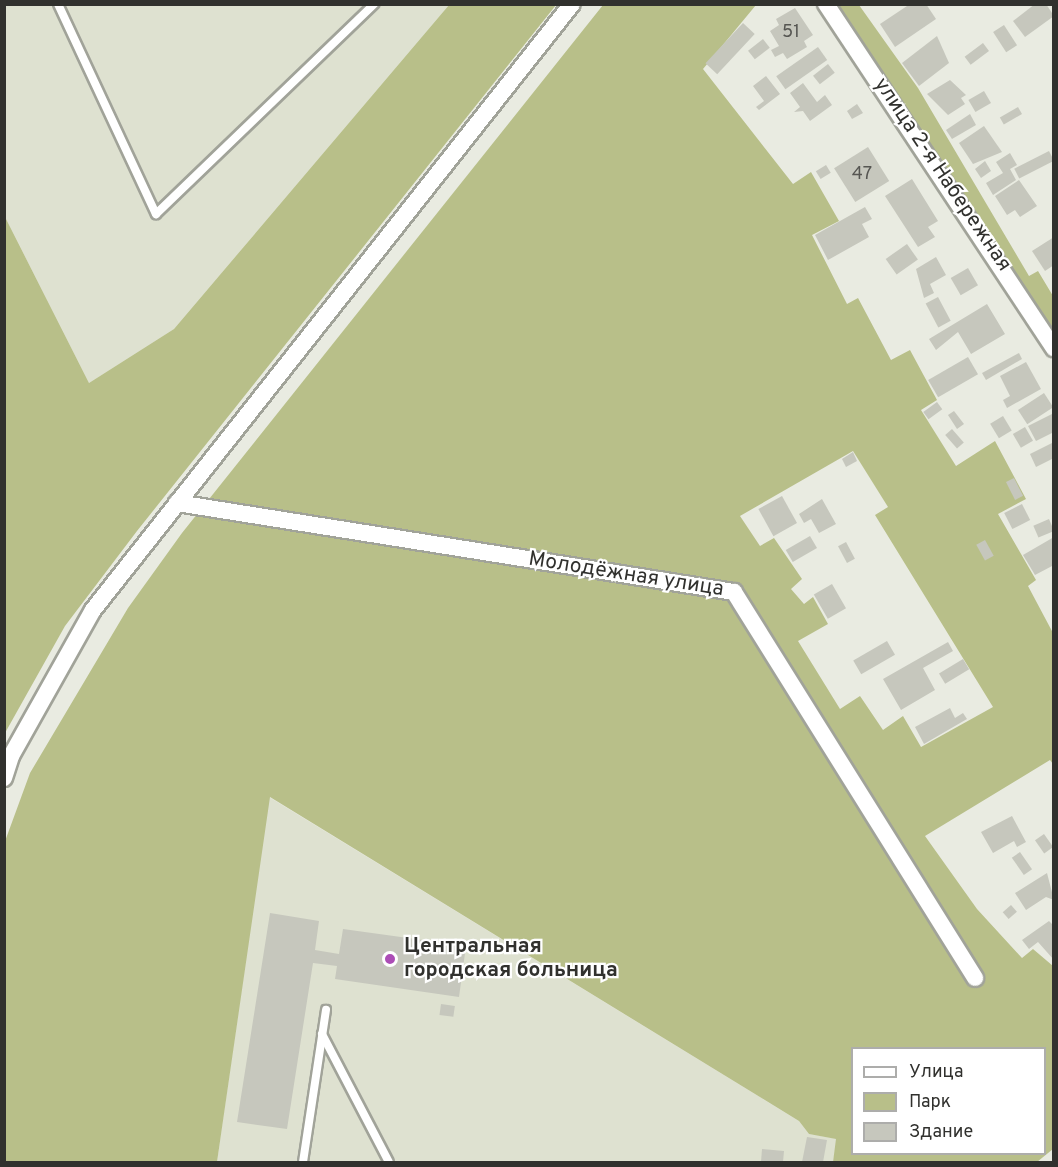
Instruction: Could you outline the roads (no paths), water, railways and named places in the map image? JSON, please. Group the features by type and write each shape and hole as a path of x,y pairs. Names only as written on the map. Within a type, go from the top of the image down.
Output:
{"street":[{"path":"4,778 11,756 93,610 572,4"},
{"name":"улица 2-я Набережная","path":"826,4 1053,348"},
{"name":"Молодёжная улица","path":"177,503 734,592 975,978"}],"lane":[{"path":"58,4 156,214 374,4"},
{"path":"303,1162 326,1010"},
{"path":"322,1034 389,1162"}],"place":[{"name":"Центральная городская больница","path":"390,959"}]}
